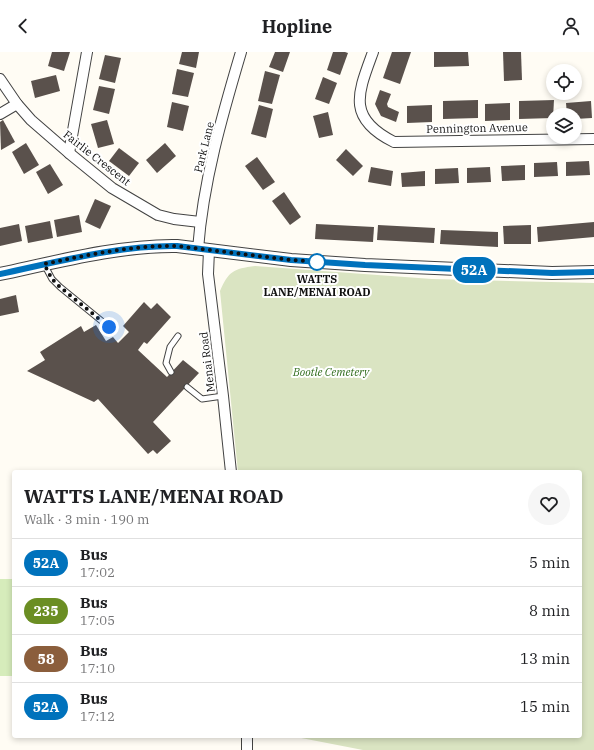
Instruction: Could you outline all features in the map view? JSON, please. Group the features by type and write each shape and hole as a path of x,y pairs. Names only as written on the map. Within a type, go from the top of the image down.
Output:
{"street":[{"path":"69,153 87,52"},
{"name":"Park Lane","path":"204,249 200,222 210,170 241,52"},
{"name":"Pennington Avenue","path":"373,52 363,80 359,99 360,107 367,123 376,131 394,142 594,139"},
{"name":"Fairlie Crescent","path":"0,79 17,104 31,120 112,188 158,215 174,219 200,222"},
{"path":"0,114 17,104"},
{"path":"0,274 44,264 141,247 170,246 291,260 365,265 552,273 594,272"},
{"name":"Menai Road","path":"204,249 231,470"},
{"path":"247,738 247,750"}],"lane":[{"path":"44,264 52,279 60,287 109,327"},
{"path":"171,372 166,363 170,347 178,336"},
{"path":"187,387 202,399 223,396"}],"green space":[{"name":"Bootle Cemetery","path":"255,266 432,279 594,283 594,750 363,750 301,738 582,738 582,470 238,470 220,291 229,275 242,268"},
{"path":"0,579 12,579 12,676 0,676"}],"building":[{"path":"52,52 70,52 64,71 48,66"},
{"path":"182,52 199,52 196,68 179,64"},
{"path":"275,52 290,52 283,72 269,67"},
{"path":"333,52 348,53 340,75 327,70"},
{"path":"392,52 411,52 400,84 383,78"},
{"path":"434,52 468,52 469,66 434,67"},
{"path":"503,52 521,52 522,80 504,81"},
{"path":"105,55 121,58 115,83 99,79"},
{"path":"177,69 194,73 188,97 172,94"},
{"path":"265,71 280,75 272,104 258,101"},
{"path":"56,75 60,91 35,98 31,81"},
{"path":"323,77 337,83 329,104 315,99"},
{"path":"99,86 115,89 109,114 93,110"},
{"path":"380,90 391,94 387,104 388,107 399,112 396,122 381,116 375,104"},
{"path":"478,100 478,118 443,119 443,101"},
{"path":"554,100 554,108 546,108 546,118 519,119 519,101"},
{"path":"591,101 592,118 582,119 582,108 566,108 566,103"},
{"path":"172,102 189,106 183,131 167,127"},
{"path":"510,103 510,120 485,121 485,104"},
{"path":"259,105 273,109 266,138 251,134"},
{"path":"432,105 432,122 407,123 407,106"},
{"path":"328,112 333,135 319,138 313,116"},
{"path":"3,120 15,142 1,150 0,122"},
{"path":"107,120 114,144 98,148 91,124"},
{"path":"26,143 39,165 24,174 12,152"},
{"path":"165,143 176,156 157,173 146,160"},
{"path":"119,148 139,163 129,176 109,161"},
{"path":"346,149 363,166 353,176 336,160"},
{"path":"257,157 275,182 263,190 245,166"},
{"path":"589,161 590,175 566,176 566,162"},
{"path":"557,162 558,176 534,177 534,163"},
{"path":"50,164 63,185 48,194 36,172"},
{"path":"525,165 525,180 502,181 501,166"},
{"path":"371,167 393,171 391,186 368,182"},
{"path":"490,167 491,182 467,183 467,168"},
{"path":"458,168 459,183 435,184 435,169"},
{"path":"425,171 425,186 402,187 401,173"},
{"path":"284,192 301,217 290,225 272,201"},
{"path":"95,199 111,206 100,229 85,222"},
{"path":"79,215 82,232 57,237 54,220"},
{"path":"50,221 53,238 28,243 25,226"},
{"path":"594,222 594,237 538,242 537,227"},
{"path":"19,224 22,241 0,246 0,228"},
{"path":"316,224 374,227 373,242 315,239"},
{"path":"378,225 435,228 434,243 377,240"},
{"path":"531,225 531,244 504,244 503,226"},
{"path":"441,230 498,232 498,247 440,244"},
{"path":"16,295 19,312 0,316 0,299"},
{"path":"144,302 151,309 157,303 171,317 147,344 144,342 138,350 167,377 183,360 199,373 153,422 171,441 157,454 153,450 148,454 98,399 94,402 27,371 45,360 40,352 81,326 84,332 96,325 106,341 113,337 118,343 129,332 123,326"}],"bus line":[{"name":"52A","path":"0,274 128,249 164,246 177,246 291,260 365,265 482,271 552,273 594,272"}],"place":[{"name":"WATTS LANE/MENAI ROAD","path":"317,262"}],"route":[{"path":"109,327 60,287 52,279 44,264 141,247 164,246 177,246 291,260 320,262 317,262"}]}
